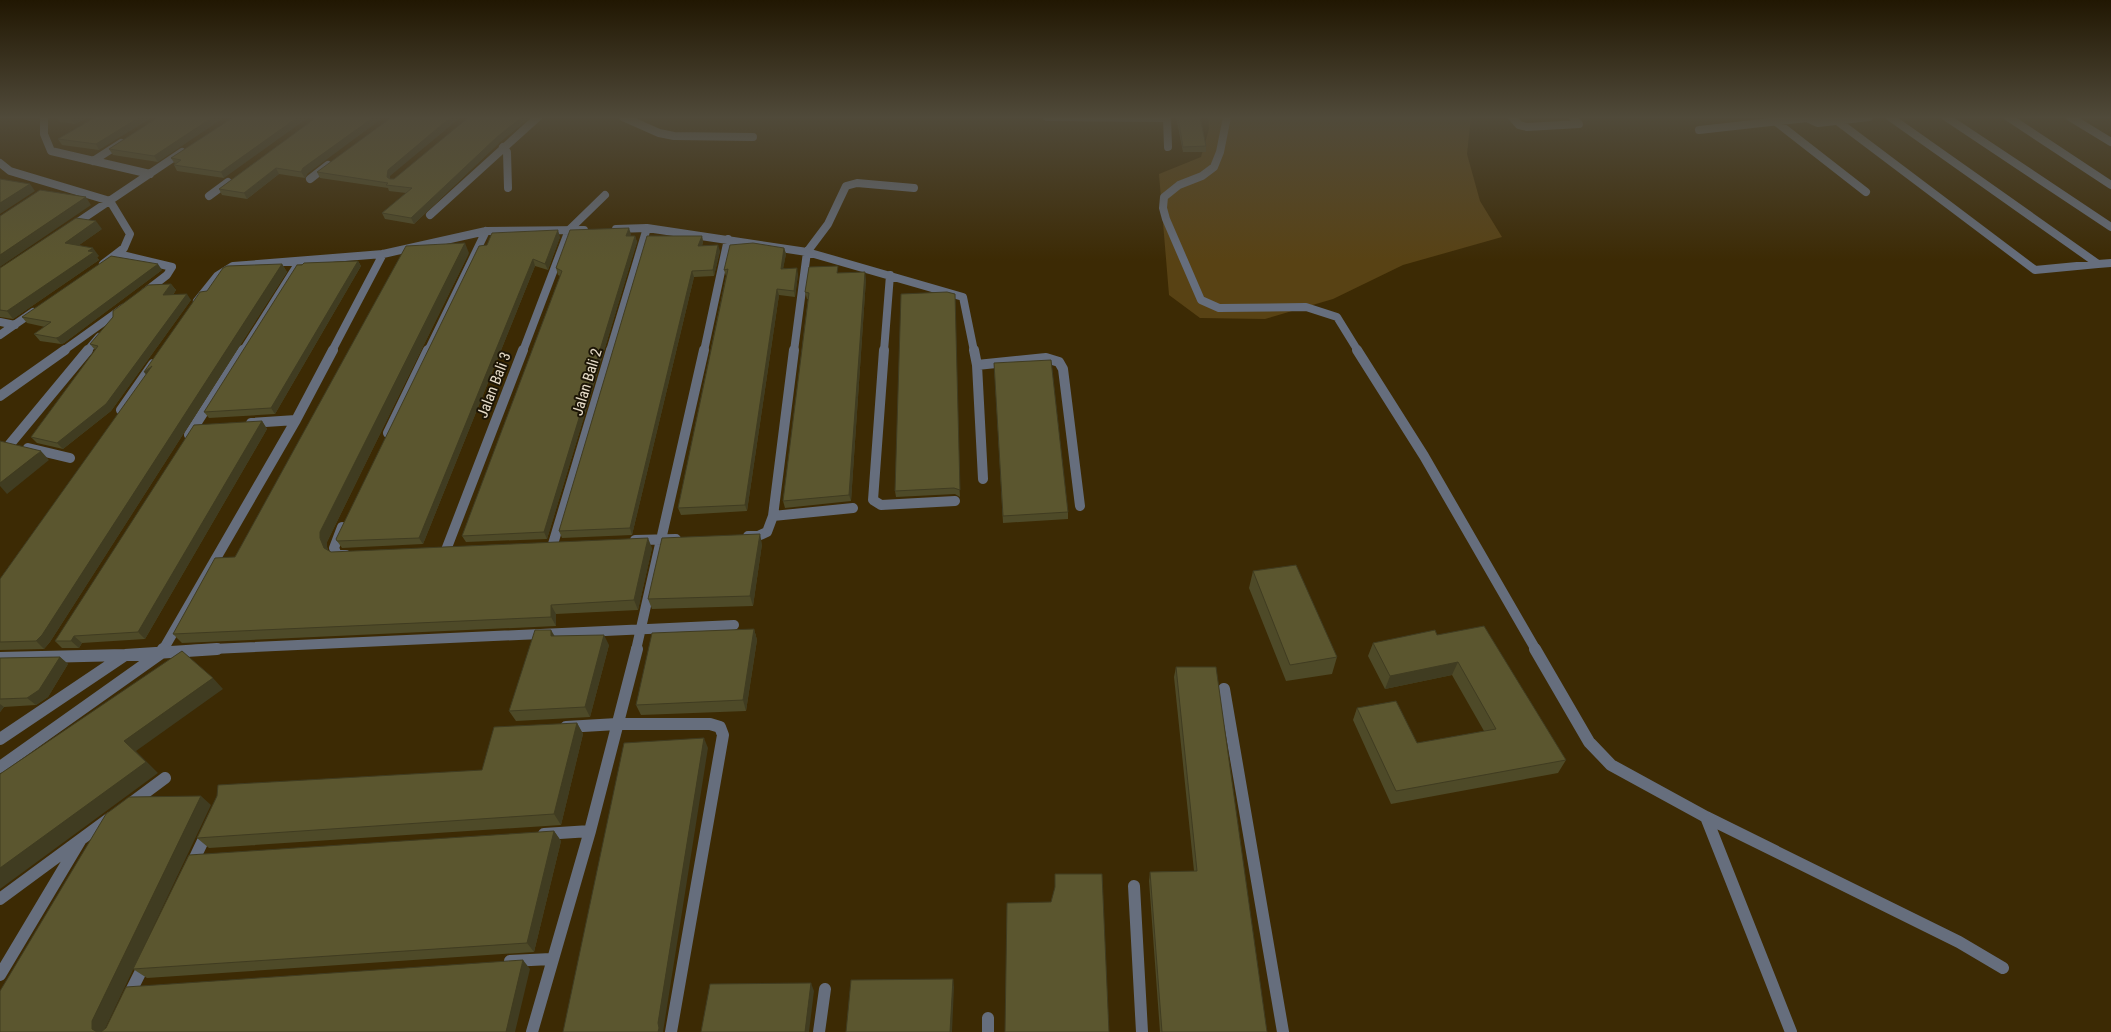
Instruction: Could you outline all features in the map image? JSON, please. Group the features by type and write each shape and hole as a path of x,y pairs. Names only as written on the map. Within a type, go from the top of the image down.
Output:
{"street":[{"path":"3,165 10,171 113,198"},
{"path":"111,165 150,174"},
{"path":"63,232 113,198 140,183 163,165"},
{"path":"310,179 329,165"},
{"path":"430,216 484,165"},
{"path":"507,165 508,188"},
{"path":"1215,165 1202,176 1179,185 1164,197 1163,208 1166,219 1201,300 1219,308 1306,307 1337,317 1424,456 1589,742 1611,765 1706,817 1959,942 2003,968"},
{"path":"1832,165 1866,192"},
{"path":"1895,165 2035,270 2111,263"},
{"path":"1958,165 2098,264"},
{"path":"2018,165 2111,227"},
{"path":"2081,165 2111,185"},
{"path":"0,177 10,171"},
{"path":"209,196 232,179"},
{"path":"739,536 758,536 767,532 773,516 807,252 828,224 846,186 857,183 914,188"},
{"path":"49,189 57,184"},
{"path":"569,230 605,194"},
{"path":"94,270 127,246 130,234 113,198"},
{"path":"608,229 647,228 807,252 963,298 977,365 983,479"},
{"name":"Jalan Bali 2","path":"553,544 647,228"},
{"path":"192,309 215,276 222,270 233,266 251,263 383,254 486,231 588,229"},
{"name":"Jalan Bali 3","path":"446,550 569,230"},
{"path":"381,446 486,231"},
{"path":"532,1032 551,959 590,831 641,628 728,239"},
{"path":"0,396 129,304 167,275 172,267 118,254"},
{"path":"0,767 161,653 296,420 383,254"},
{"path":"184,443 200,426 300,261"},
{"path":"890,275 873,500 877,504 955,501"},
{"path":"70,458 5,443 129,304"},
{"path":"0,335 39,309"},
{"path":"0,322 15,325"},
{"path":"113,421 158,357"},
{"path":"977,365 1046,358 1059,362 1063,369 1080,506"},
{"path":"241,423 296,420"},
{"path":"773,516 853,508"},
{"path":"346,518 333,545 334,551 337,555 353,555"},
{"path":"622,541 691,538"},
{"path":"0,658 52,652 125,656 192,650 734,625"},
{"path":"0,739 125,656"},
{"path":"1224,689 1283,1032"},
{"path":"550,727 617,724 710,724 720,727 722,735 671,1032"},
{"path":"0,899 165,778"},
{"path":"1706,817 1791,1032"},
{"path":"187,874 200,857 212,821"},
{"path":"531,835 590,831"},
{"path":"0,975 81,839"},
{"path":"1134,886 1142,1032"},
{"path":"123,1009 150,952"},
{"path":"492,963 551,959"},
{"path":"133,987 153,986"},
{"path":"819,1032 825,990"}],"shaded area":[{"path":"1181,165 1470,165 1480,201 1502,237 1403,265 1333,299 1265,319 1200,318 1169,295 1159,174"}],"building":[{"path":"175,165 231,165 221,172"},
{"path":"251,165 307,165 301,172 276,168 244,193 219,189"},
{"path":"326,165 394,165 388,170 387,177 394,179 411,165 467,165 411,218 382,213 412,188 317,172"},
{"path":"0,179 30,184 0,203"},
{"path":"40,190 86,197 0,255 0,216"},
{"path":"76,218 96,221 65,243 93,248 88,251 94,252 7,311 0,310 0,268"},
{"path":"629,228 626,236 635,236 544,532 462,536 562,271 556,268 570,230"},
{"path":"558,230 545,264 533,259 419,538 337,541 336,539 479,246 487,245 492,233"},
{"path":"647,236 702,236 698,246 718,245 713,270 692,271 630,528 559,531"},
{"path":"465,243 320,532 324,548 331,552 648,538 634,600 551,605 551,617 173,634 215,558 235,557 406,246"},
{"path":"753,243 784,248 781,269 797,268 794,291 777,289 745,505 678,508 728,269 724,270 730,245"},
{"path":"111,256 158,264 59,337 34,334 51,322 22,317"},
{"path":"358,261 271,408 204,412 297,265 304,263"},
{"path":"282,264 42,635 36,641 0,642 0,579 152,366 144,372 200,292 207,291 223,268 227,266"},
{"path":"838,266 837,273 865,272 849,495 783,501 809,293 805,292 809,267"},
{"path":"171,284 163,295 187,294 106,404 57,443 31,437 98,346 90,344 113,317 113,311 148,285"},
{"path":"947,292 955,294 960,490 954,488 895,491 901,294"},
{"path":"1051,360 1068,512 1003,516 994,363"},
{"path":"262,421 138,632 74,636 71,641 55,641 194,425"},
{"path":"0,441 41,451 0,483"},
{"path":"760,534 750,596 648,599 662,538"},
{"path":"1296,565 1337,657 1290,665 1253,571"},
{"path":"1484,626 1566,760 1396,791 1357,708 1396,701 1417,743 1496,729 1458,662 1390,676 1373,643 1435,630 1437,635"},
{"path":"754,629 743,700 636,705 652,633"},
{"path":"535,630 551,630 551,636 604,635 585,707 509,711"},
{"path":"182,651 213,678 124,741 146,762 0,868 0,774"},
{"path":"60,657 39,690 27,698 0,699 0,658"},
{"path":"1176,667 1216,667 1267,1032 1162,1032 1150,872 1197,871"},
{"path":"577,723 554,814 197,838 217,796 218,785 482,770 494,727"},
{"path":"704,738 658,1032 563,1032 624,743"},
{"path":"201,796 92,1021 92,1029 97,1032 0,1032 0,991 106,814 129,797"},
{"path":"554,831 527,943 133,969 189,855"},
{"path":"1055,874 1102,874 1109,1032 1005,1032 1007,903 1051,902 1055,887"},
{"path":"523,960 506,1032 101,1032 106,1028 126,987"},
{"path":"953,979 950,1032 846,1032 851,980"},
{"path":"811,983 805,1032 701,1032 710,984"}]}
